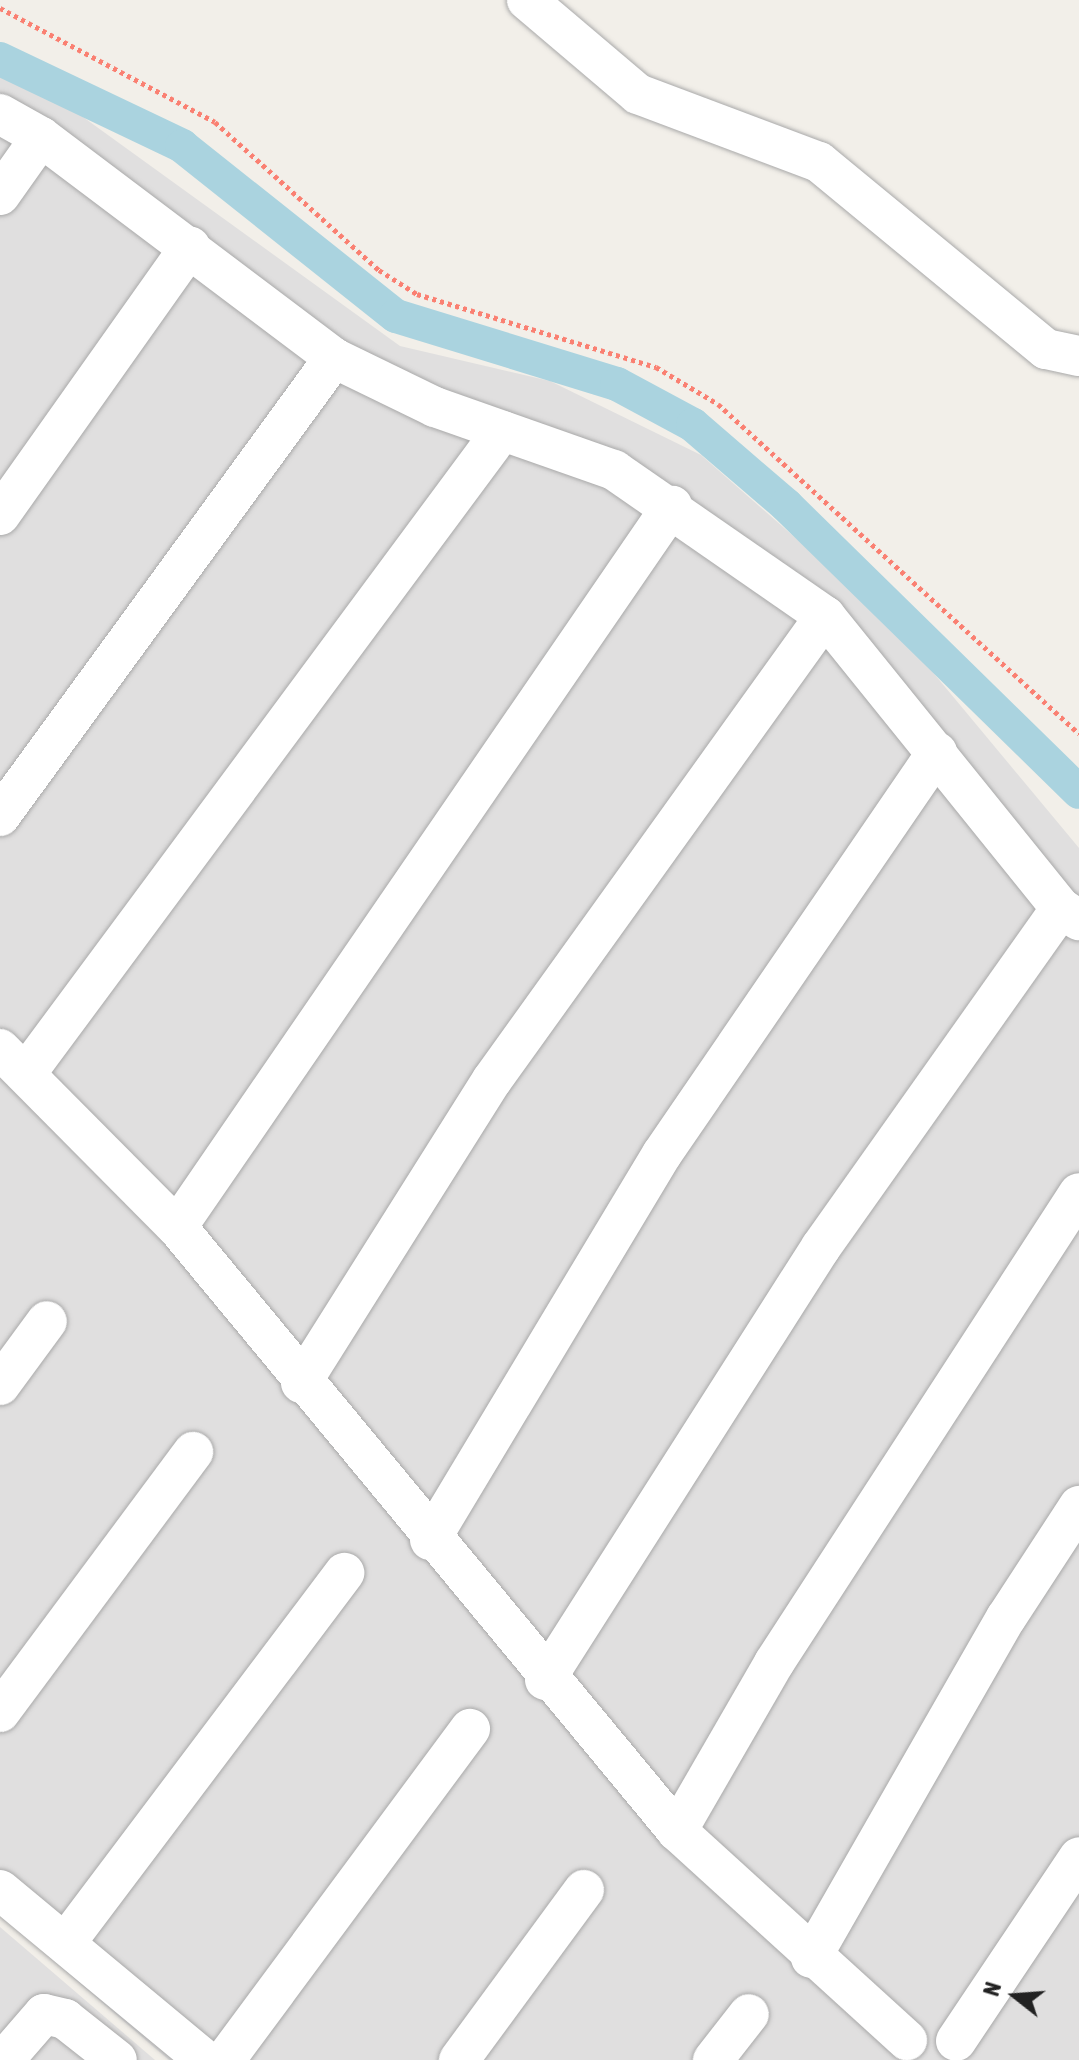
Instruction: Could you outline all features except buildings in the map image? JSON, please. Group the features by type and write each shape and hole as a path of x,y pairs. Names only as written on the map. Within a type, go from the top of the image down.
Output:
{"street":[{"path":"527,0 638,94 819,162 1046,349 1079,356"},
{"path":"0,114 41,137 334,358 502,431 614,470 672,506 825,616 1070,914 821,1247 545,1680"},
{"path":"0,195 41,137"},
{"path":"0,515 190,247"},
{"path":"0,816 334,358"},
{"path":"502,431 14,1060 177,1227 545,1680 677,1831 811,1958 900,2050 923,2033 963,2050 1079,1857"},
{"path":"177,1227 672,506"},
{"path":"301,1383 492,1080 825,616"},
{"path":"430,1540 662,1154 937,752"},
{"path":"677,1831 774,1663 1079,1193"},
{"path":"0,1385 47,1321"},
{"path":"0,1712 193,1452"},
{"path":"811,1958 1079,1506"},
{"path":"67,1941 344,1573"},
{"path":"225,2060 470,1729"},
{"path":"0,1890 67,1941 205,2060"},
{"path":"459,2060 584,1890"},
{"path":"4,2060 44,2014 65,2019 117,2060"},
{"path":"713,2060 749,2014"}],"path":[{"path":"0,8 215,122 379,270 417,294 656,367 718,404 1079,734"}],"shaded area":[{"path":"0,57 400,346 550,381 701,455 891,622 1079,848 1079,2060 169,2060 0,1915"},
{"path":"0,1927 155,2060 0,2060"}],"waterway":[{"path":"0,59 182,146 396,316 617,384 693,425 786,505 1079,792"}]}
